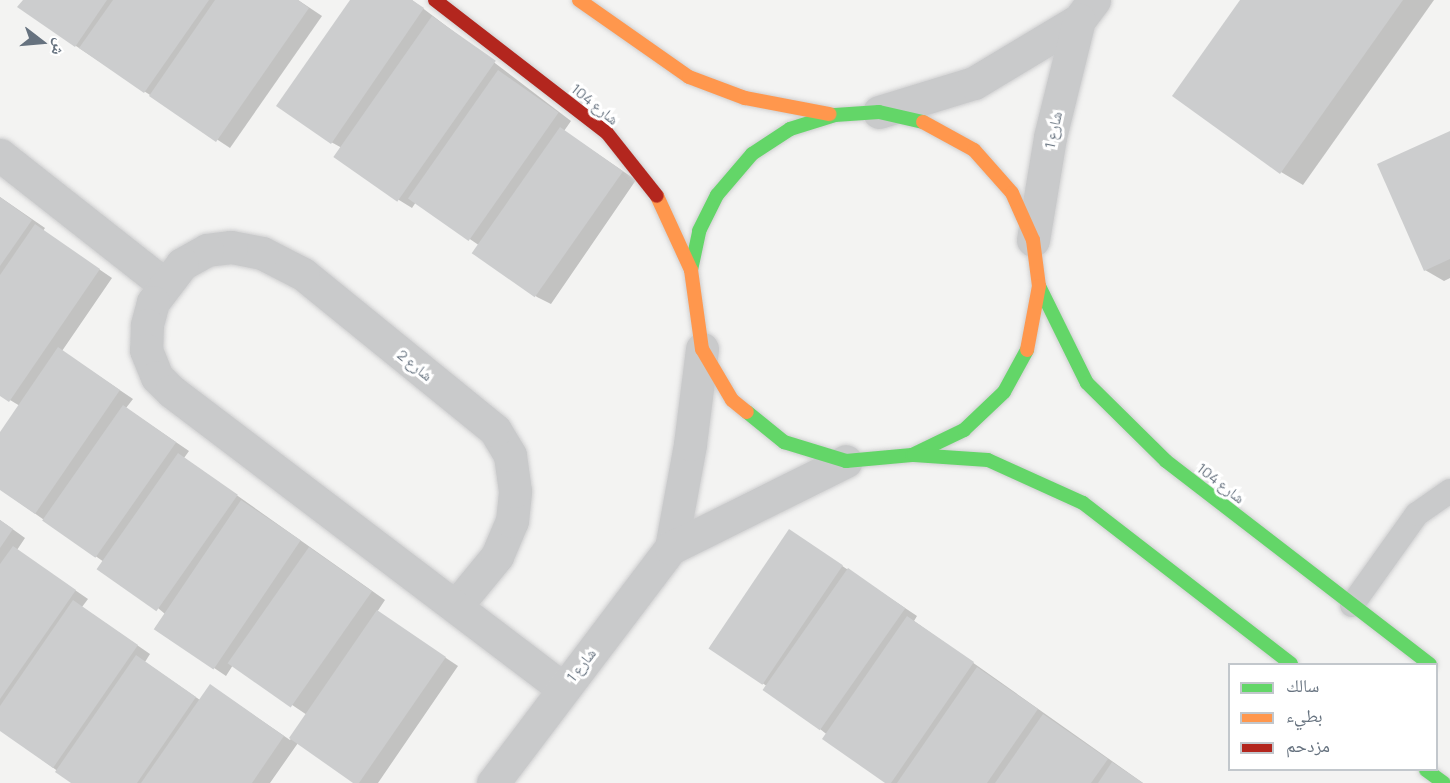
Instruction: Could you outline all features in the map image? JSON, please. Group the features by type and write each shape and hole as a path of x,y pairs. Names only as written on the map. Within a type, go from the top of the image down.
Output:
{"street":[{"name":"شارع 104","path":"435,0 607,133 657,196 691,270"},
{"path":"579,0 689,78 745,98 835,115"},
{"name":"شارع 1","path":"879,112 975,83 1086,10"},
{"name":"شارع 1","path":"1033,240 1050,137 1086,10"},
{"path":"912,455 964,430 1004,392 1026,350 1039,286 1033,240 1012,194 974,150 930,124 879,112 835,115 790,129 752,154 717,195 699,231 691,270 702,349 732,400 784,442 846,461 912,455 988,460 1083,502 1290,663"},
{"path":"0,155 164,284"},
{"name":"شارع 2","path":"456,606 497,556 512,521 515,491 510,455 495,430 303,274 262,253 231,247 207,250 182,264 164,284 153,302 147,326 146,350 157,376 171,391 563,689"},
{"name":"شارع 104","path":"1039,286 1087,382 1166,460 1429,663"},
{"name":"شارع 1","path":"671,548 690,444 702,349"},
{"name":"شارع 1","path":"493,783 671,548 846,461"},
{"path":"1427,771 1444,783"}],"lane":[{"path":"1352,605 1417,514 1450,491"}],"building":[{"path":"23,0 107,0 75,47 17,7"},
{"path":"113,0 209,0 144,93 79,48"},
{"path":"215,0 298,0 309,8 216,142 149,96"},
{"path":"350,0 412,0 424,8 331,144 276,106"},
{"path":"1240,0 1403,0 1280,174 1172,96"},
{"path":"432,16 496,61 397,202 333,157"},
{"path":"498,70 559,112 469,241 408,199"},
{"path":"560,127 623,171 535,297 472,253"},
{"path":"1450,131 1450,259 1424,271 1377,164"},
{"path":"0,197 32,220 0,266"},
{"path":"35,224 100,269 9,402 0,396 0,275"},
{"path":"58,347 120,390 35,514 0,490 0,432"},
{"path":"123,405 176,442 95,558 42,521"},
{"path":"178,453 238,495 156,611 97,569"},
{"path":"241,500 301,540 213,670 154,629"},
{"path":"0,520 13,529 0,548"},
{"path":"789,529 843,565 762,685 708,648"},
{"path":"13,546 76,590 0,699 0,564"},
{"path":"309,547 372,591 291,707 228,663"},
{"path":"848,568 905,608 820,730 763,690"},
{"path":"73,600 138,645 53,768 0,731 0,706"},
{"path":"377,610 446,657 359,783 353,783 289,738"},
{"path":"907,616 974,662 891,783 885,783 822,739"},
{"path":"136,655 196,697 137,783 71,783 55,772"},
{"path":"977,667 1038,709 987,783 897,783"},
{"path":"210,684 284,736 252,783 141,783"},
{"path":"1043,714 1108,759 1091,783 995,783"},
{"path":"1112,762 1143,783 1098,783"}],"traffic: fast":[{"path":"691,270 699,231 717,195 752,154 790,129 835,115 879,112 923,122"},
{"path":"1039,286 1087,383 1166,461 1429,663"},
{"path":"747,412 784,442 846,461 912,455 964,430 1004,392 1027,350"},
{"path":"914,455 988,460 1083,503 1290,663"},
{"path":"1427,771 1444,783"}],"traffic: slow":[{"path":"579,0 689,77 745,98 830,114"},
{"path":"923,122 974,150 1012,193 1033,240 1039,286 1027,350"},
{"path":"657,196 691,270 702,349 732,400 747,412"}],"traffic: jam":[{"path":"435,0 607,133 657,196"}]}
